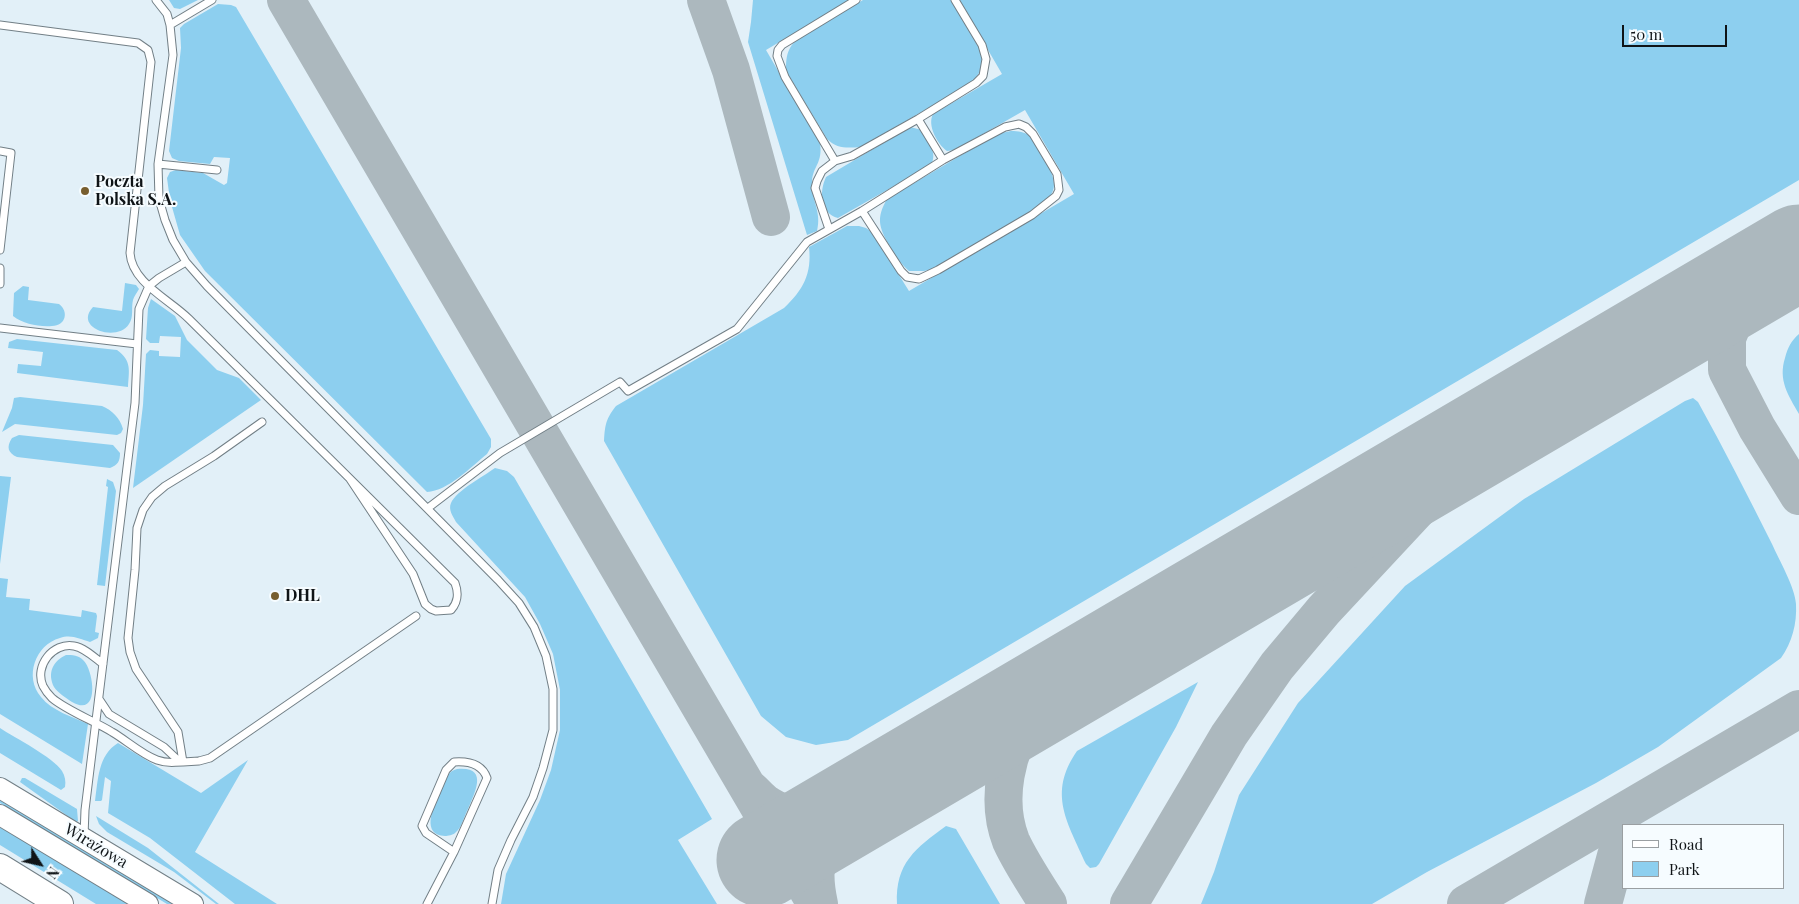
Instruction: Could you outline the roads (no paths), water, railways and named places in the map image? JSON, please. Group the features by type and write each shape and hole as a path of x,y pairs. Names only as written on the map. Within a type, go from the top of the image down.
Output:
{"highway":[{"path":"0,867 60,904"}],"main road":[{"name":"Wirażowa","path":"0,788 193,904"},
{"name":"Wirażowa","path":"0,815 148,904"}],"lane":[{"path":"156,0 167,14 173,55 158,164 159,199 173,240 186,262 207,286 428,508 519,603 534,627 546,656 553,689 553,730 533,797 498,870 492,904"},
{"path":"170,25 212,0"},
{"path":"835,161 785,77 777,56 778,50 782,45 856,0"},
{"path":"829,229 815,188 822,172 835,161 852,156 918,119 983,76 986,59 982,45 955,0"},
{"path":"0,25 138,43 148,50 151,62 130,253 136,274 189,319 455,583 458,596 456,605 451,610 436,611 425,604 413,574 350,479"},
{"path":"918,119 943,160"},
{"path":"428,508 481,466 620,382 628,391 737,329 806,242 862,211 943,160 1005,127 1018,124 1026,127 1033,134 1057,174 1059,190 1052,200 1032,215 938,270 919,278 907,278 901,271 862,211"},
{"path":"0,151 11,153 0,250"},
{"path":"158,164 216,170"},
{"path":"84,838 91,758 135,401 139,309 149,286 158,278 186,262"},
{"path":"0,268 0,284"},
{"path":"0,328 137,344"},
{"path":"182,762 178,732 136,668 130,652 128,638 137,528 143,510 152,497 262,422"},
{"path":"103,664 89,653 75,646 66,646 57,649 47,656 42,668 41,683 49,694 63,705 96,722 155,759 171,764 199,761 210,758 416,616"},
{"path":"98,699 109,714 164,747 182,762"},
{"path":"427,904 454,852 487,778 484,771 475,765 462,762 454,762 446,770 422,826 426,833 454,852"}],"place":[{"name":"Poczta Polska S.A.","path":"85,191"},
{"name":"DHL","path":"275,596"}]}
